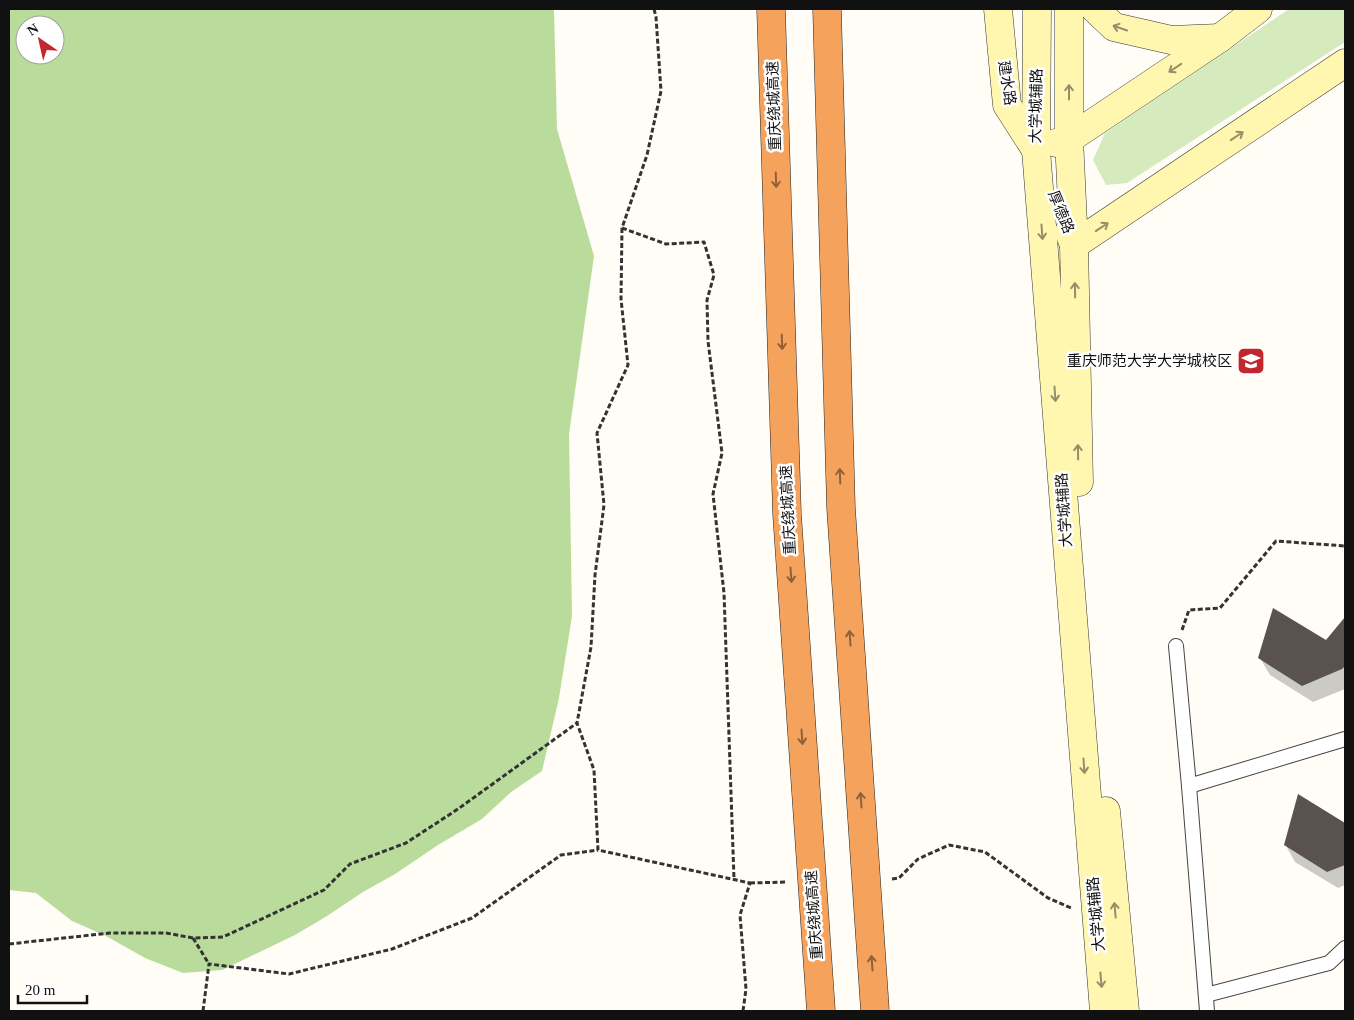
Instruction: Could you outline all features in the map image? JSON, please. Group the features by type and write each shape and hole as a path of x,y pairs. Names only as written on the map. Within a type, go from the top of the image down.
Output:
{"highway":[{"name":"重庆绕城高速","path":"771,9 787,514 821,1011"},
{"path":"827,9 841,508 875,1011"}],"street":[{"name":"建水路","path":"998,9 1007,105 1036,150"},
{"name":"大学城辅路","path":"1037,9 1036,150 1104,1011"},
{"name":"大学城辅路","path":"1069,9 1069,139 1074,245 1080,536 1125,1011"},
{"path":"1095,9 1114,27 1170,40 1220,38"},
{"path":"1036,150 1069,139 1220,38 1258,9"},
{"name":"厚德路","path":"1036,150 1074,245 1345,63"}],"lane":[{"path":"1176,646 1190,786 1207,1011"},
{"path":"1190,786 1345,739"},
{"path":"1206,995 1330,963 1345,948"}],"path":[{"path":"598,850 594,770 577,723 591,647 595,575 604,505 597,433 628,365 621,299 622,228 647,155 661,91 654,9"},
{"path":"622,228 666,244 704,242 714,275 707,300 708,342 722,453 713,494 724,592 734,879"},
{"path":"1176,646 1189,610 1220,608 1276,541 1345,546"},
{"path":"9,944 110,933 166,934 193,938 223,937 324,890 350,864 406,843 458,809 577,723"},
{"path":"888,880 899,878 918,859 948,846 985,852 1048,898 1096,919"},
{"path":"209,964 289,974 392,949 472,918 561,855 598,850 750,883 788,882"},
{"path":"743,1011 746,989 740,915 750,883"},
{"path":"193,938 209,964 203,1011"}],"green space":[{"path":"9,9 553,9 557,129 594,256 569,434 572,616 559,698 542,771 511,792 482,819 438,845 395,874 295,935 222,970 183,973 145,958 106,936 72,921 36,893 9,890"},
{"path":"1289,9 1345,9 1345,42 1127,183 1106,185 1093,160 1105,133"}],"building":[{"path":"1273,608 1326,640 1345,617 1345,666 1302,686 1258,658"},
{"path":"1298,794 1345,823 1345,865 1327,872 1284,845"}],"place":[{"name":"重庆师范大学大学城校区","path":"1251,361"}]}
